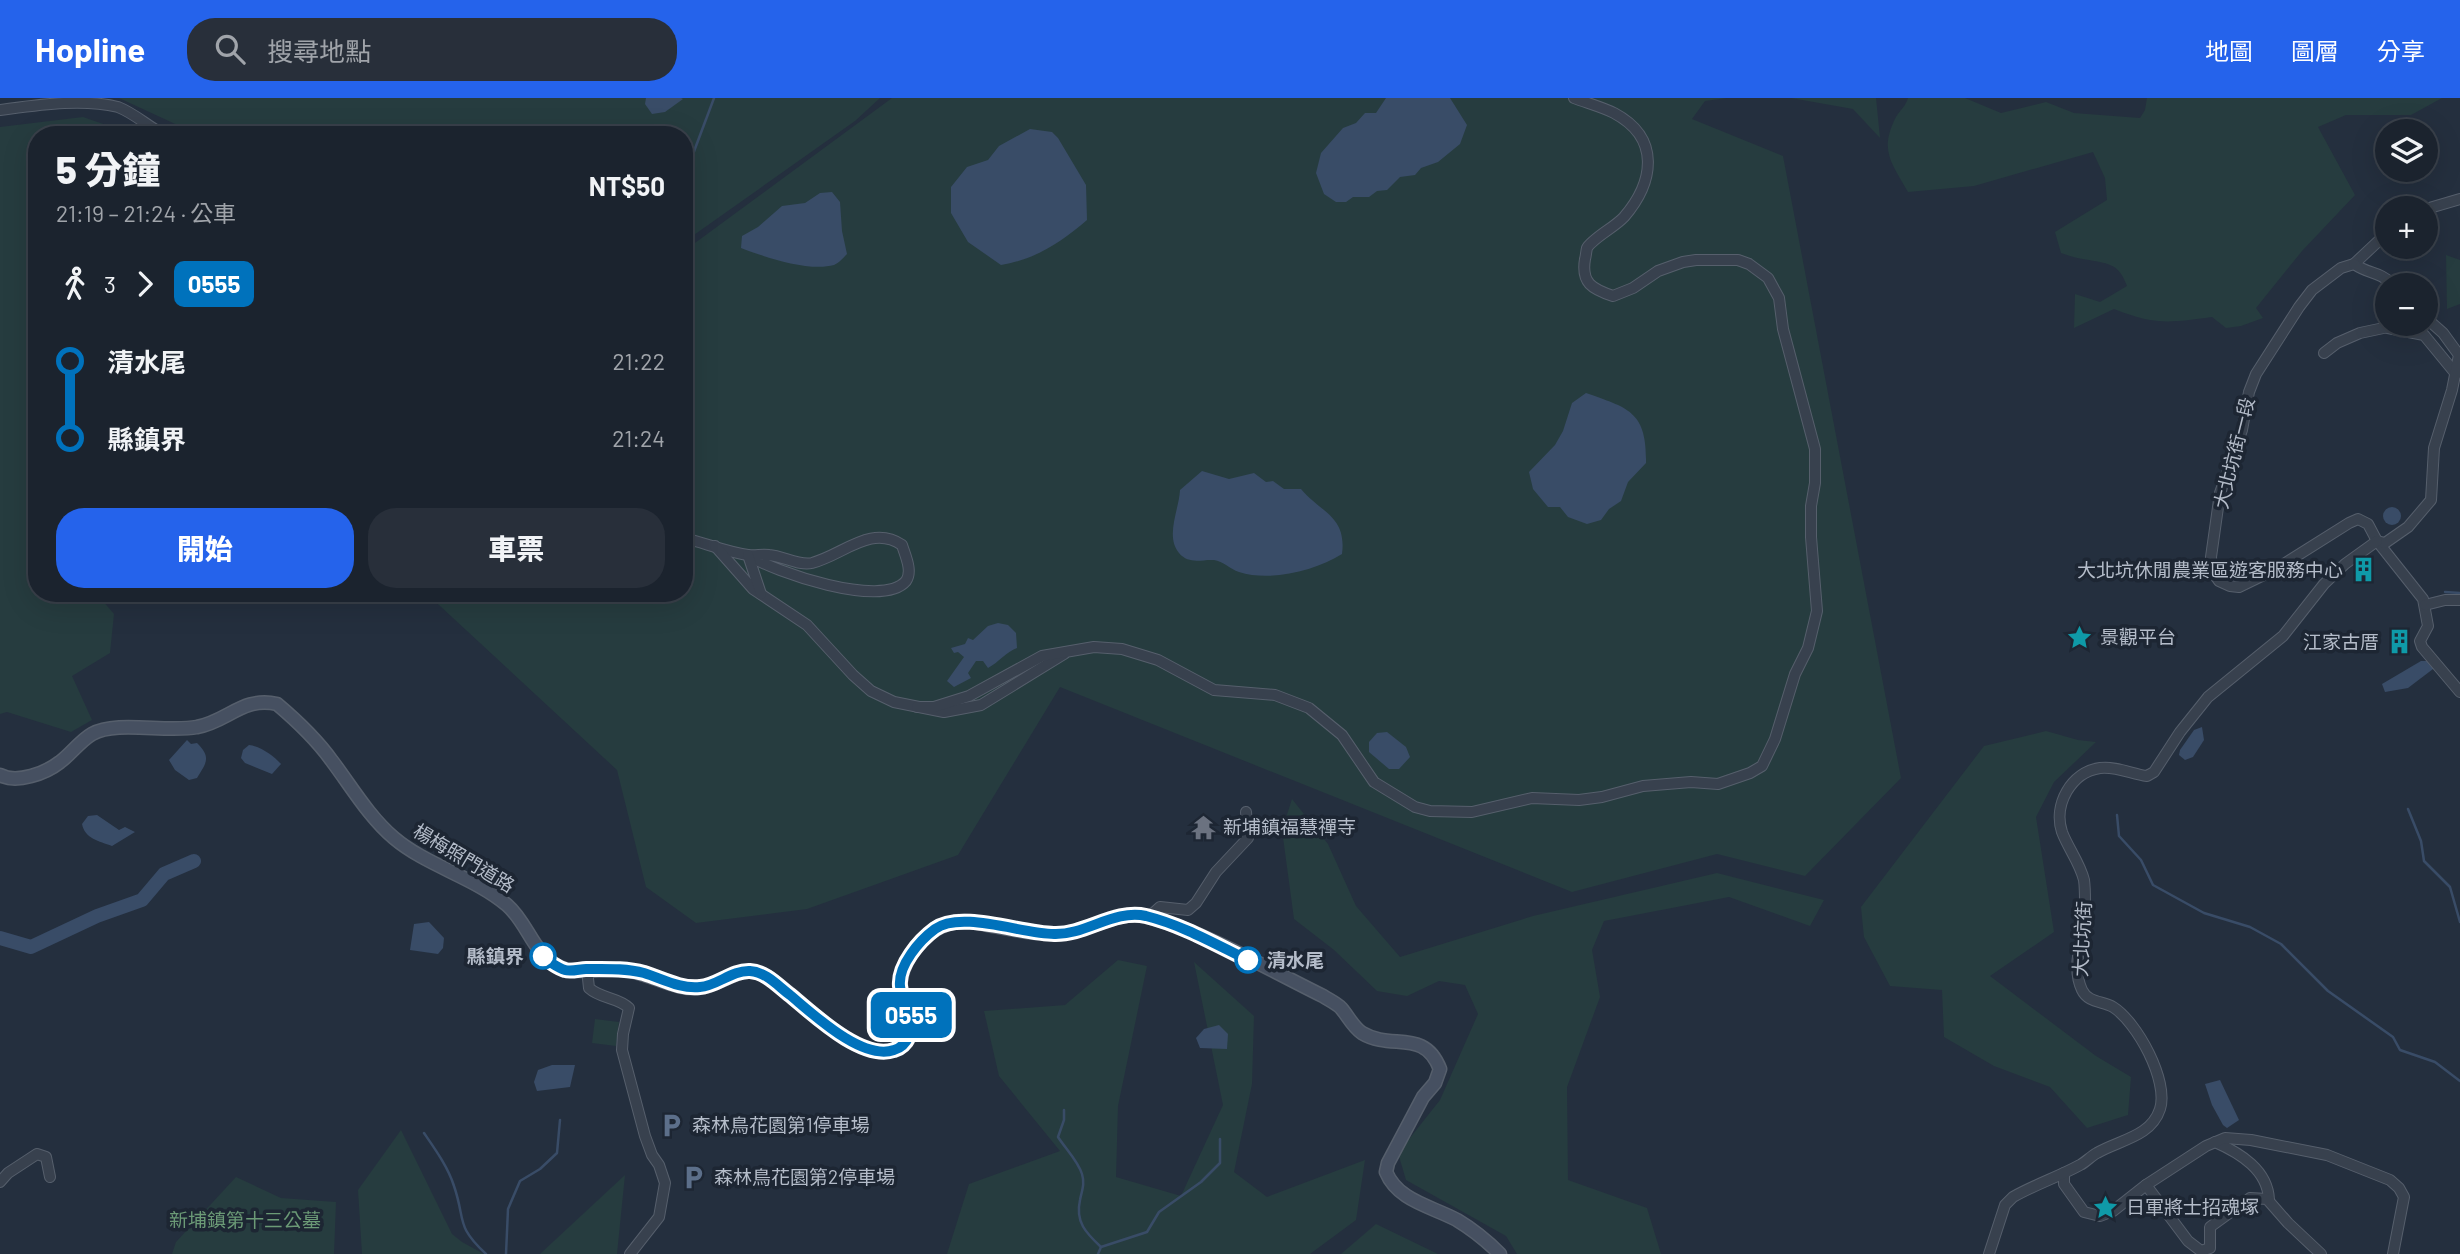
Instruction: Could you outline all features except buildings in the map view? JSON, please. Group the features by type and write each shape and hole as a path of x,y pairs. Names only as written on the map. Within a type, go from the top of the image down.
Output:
{"street":[{"path":"714,546 753,589 807,625 871,691 894,702 917,707 934,706 969,696 1042,656 1094,647 1122,649 1158,660 1214,690 1276,695 1309,708 1342,735 1374,782 1415,807 1430,811 1472,813 1532,798 1579,800 1643,786 1691,782 1718,784 1730,782 1762,766 1775,740 1795,674 1808,648 1817,611 1811,527 1815,449 1783,329 1779,298 1768,278 1749,264 1738,260 1683,262 1658,271 1633,288 1613,296 1597,291 1587,282 1583,269 1587,248 1623,218 1637,199 1650,164 1645,145 1635,128 1615,114 1574,98"},
{"path":"0,110 76,100 96,102 137,115 152,126"},
{"path":"2438,205 2460,199"},
{"name":"大北坑街一段","path":"2375,244 2354,264 2341,268 2312,290 2256,374 2249,392 2242,430 2220,493 2211,557 2212,571 2219,581 2239,587 2276,569 2358,519 2368,524 2377,541"},
{"path":"2354,264 2362,270 2376,273"},
{"path":"2377,541 2385,543 2409,527 2431,500 2434,448 2459,355 2438,328"},
{"path":"2324,353 2360,332 2375,330"},
{"path":"2425,336 2456,374"},
{"path":"693,540 748,555 768,555 808,564 832,556 849,545 875,537 892,538 902,545 909,569 907,580 894,590 865,593 761,564 748,555"},
{"path":"2377,541 2417,590 2425,605 2428,626 2420,641 2422,647 2460,692"},
{"name":"大北坑街","path":"1989,1254 2005,1205 2013,1197 2082,1164 2097,1153 2132,1138 2149,1127 2161,1107 2161,1084 2135,1028 2111,1006 2090,999 2084,994 2078,981 2077,963 2086,915 2084,880 2059,820 2065,792 2088,771 2118,769 2147,776 2154,772 2180,732 2208,697 2283,636 2324,584 2345,564 2377,541"},
{"path":"748,555 761,594"},
{"path":"2425,605 2445,600 2460,600"},
{"name":"楊梅照門道路","path":"0,775 3,778 21,778 44,772 59,763 92,733 108,728 177,730 201,727 256,702 277,704 328,756 391,836 406,848 505,903 524,925 546,960 566,970 621,970 644,973 691,988 705,987 740,972 752,971 766,976 835,1032 879,1052 898,1049 906,1041 912,1017 900,985 907,962 917,944 938,926 960,920 1054,934 1070,933 1130,914 1149,917 1186,930 1323,996 1342,1009 1363,1034 1386,1041 1419,1044 1431,1051 1440,1069 1435,1083 1423,1097 1388,1163 1386,1172 1395,1186 1407,1197 1456,1220 1500,1254"},
{"path":"1149,917 1160,907 1188,910 1196,903 1216,872 1248,838 1246,811"},
{"path":"587,969 589,989 596,995 624,1002 629,1008 622,1050 645,1136 665,1183 659,1217 630,1254"},
{"path":"2064,1173 2064,1184 2084,1212 2100,1216 2113,1211 2146,1185 2225,1138 2250,1140 2327,1155 2390,1180 2399,1188 2404,1196 2393,1254"},
{"path":"2215,1142 2234,1150 2258,1171 2269,1186 2269,1200 2288,1223 2321,1254"},
{"path":"0,1182 8,1173 37,1154 46,1157 50,1177"},
{"path":"2146,1185 2175,1226 2201,1251 2210,1248 2210,1227 2250,1198 2269,1200"}],"green space":[{"path":"119,98 880,98 855,121 693,236 693,126 180,126"},
{"path":"892,98 1727,98 1705,101 1692,119 1783,156 1901,778 1805,876 1717,854 1572,892 1060,687 958,855 807,909 696,923 646,887 617,770 436,602 693,602 693,244"},
{"path":"1791,98 1876,98 1880,138 1853,109"},
{"path":"1908,98 1965,98 2001,113 2046,102 2074,113 2140,118 2147,98 2442,98 2411,115 2346,115 2318,127 2355,195 2302,251 2256,308 2263,318 2226,328 2212,317 2162,321 2140,318 2114,309 2074,328 2075,294 2100,302 2127,286 2121,273 2113,266 2061,253 2055,232 2107,200 2105,178 2093,152 1974,186 1908,192 1889,156 1888,138 1896,117"},
{"path":"83,117 109,126 28,126 28,602 104,602 114,614 110,653 72,676 92,720 71,732 7,712 0,714 0,127"},
{"path":"2446,255 2460,260 2460,304 2447,309"},
{"path":"2046,731 2096,742 2054,782 2036,817 2054,932 1990,976 2096,1056 2131,1077 2128,1115 2087,1128 2050,1087 1994,1066 1944,1037 1942,990 1890,986 1864,937 1861,907 1984,746"},
{"path":"1292,799 1328,844 1356,906 1400,957 1533,916 1717,873 1824,900 1810,926 1729,897 1604,921 1592,950 1600,997 1567,1087 1568,1180 1647,1208 1661,1254 1517,1254 1506,1236 1406,1180 1398,1153 1440,1100 1478,1014 1465,985 1439,981 1407,996 1377,991 1334,950 1294,919 1282,830"},
{"path":"1118,960 1147,966 1118,1106 1116,1177 1181,1196 1223,1105 1194,962 1254,1016 1252,1084 1234,1172 1267,1197 1365,1160 1356,1220 1310,1254 947,1254 969,1184 1060,1151 999,1076 984,1011 1065,1005"},
{"path":"595,1019 619,1022 616,1046 592,1043"},
{"path":"401,1130 452,1234 484,1254 362,1254 358,1190"},
{"path":"625,1175 617,1254 540,1254"},
{"name":"新埔鎮第十三公墓","path":"236,1177 281,1198 336,1202 334,1254 172,1254 176,1242"},
{"path":"1376,1224 1438,1254 1341,1254"}],"water":[{"path":"646,98 683,99 665,112 652,114 645,104"},
{"path":"1386,98 1450,98 1467,125 1460,144 1438,162 1421,168 1415,175 1400,177 1387,190 1377,191 1369,197 1353,197 1346,202 1336,202 1324,194 1316,173 1321,153 1343,128 1356,123 1365,113 1376,113"},
{"path":"1030,129 1052,132 1058,138 1086,185 1087,220 1047,249 1025,259 1001,265 968,242 951,213 951,187 967,167 988,160 999,146"},
{"path":"832,192 840,202 847,254 836,264 824,267 800,265 741,248 742,236 758,227 782,206 805,203 820,193"},
{"path":"1586,393 1624,408 1639,422 1643,432 1646,463 1628,482 1621,501 1609,509 1601,520 1587,524 1568,517 1560,507 1548,507 1533,489 1529,472 1555,445 1563,431 1572,403"},
{"path":"1202,471 1229,479 1254,473 1266,482 1273,481 1284,489 1301,489 1336,523 1341,531 1342,554 1306,570 1264,576 1239,572 1217,561 1183,557 1173,539 1180,490"},
{"path":"2392,507 2398,510 2401,516 2398,522 2392,525 2386,522 2383,516 2386,510"},
{"path":"998,623 1008,625 1016,633 1017,648 988,668 983,661 976,661 968,673 971,678 954,687 947,681 964,657 958,652 954,653 951,648 965,644 968,638 973,640 988,626"},
{"path":"2421,661 2428,661 2433,665 2433,669 2408,688 2385,692 2382,684"},
{"path":"2202,727 2204,740 2193,757 2185,760 2179,755 2180,750 2194,730"},
{"path":"1387,732 1406,747 1410,757 1399,769 1389,769 1369,752 1369,742 1377,733"},
{"path":"187,740 191,744 197,743 206,756 197,778 189,780 175,770 169,760"},
{"path":"249,745 267,752 281,764 272,774 245,763 241,758 243,750"},
{"path":"97,815 119,830 125,827 135,832 112,846 98,841 86,833 82,824 88,816"},
{"path":"429,922 444,938 443,948 438,954 410,950 414,924"},
{"path":"1219,1025 1228,1034 1227,1049 1200,1048 1196,1038 1204,1029"},
{"path":"552,1065 575,1065 570,1087 537,1091 534,1082 538,1070"},
{"path":"2220,1080 2239,1120 2227,1128 2212,1105 2205,1084"}],"waterway":[{"path":"693,154 714,98"},
{"path":"2445,592 2460,593"},
{"path":"2408,809 2421,841 2424,861 2450,887 2460,922"},
{"path":"2117,815 2119,836 2141,860 2153,885 2204,913 2250,927 2281,944 2328,991 2393,1037 2400,1050 2435,1062 2460,1081"},
{"path":"0,938 31,947 97,916 142,900 164,874 194,861"},
{"path":"1064,1110 1064,1120 1058,1137 1082,1174 1080,1221 1086,1232 1101,1247"},
{"path":"506,1254 508,1209 520,1181 540,1169 557,1153 560,1120"},
{"path":"424,1133 451,1179 465,1229 486,1254"},
{"path":"1098,1254 1101,1247 1147,1232 1159,1212 1201,1182 1220,1163 1220,1139"}],"bus line":[{"name":"0555","path":"543,956 566,970 621,970 644,973 691,988 705,987 740,972 752,971 766,976 835,1032 879,1052 898,1049 906,1041 911,1029 912,1017 900,985 907,962 917,944 938,926 960,920 1054,934 1070,933 1130,914 1145,916 1186,930 1248,960"}],"place":[{"name":"大北坑休閒農業區遊客服務中心","path":"2363,570"},
{"name":"景觀平台","path":"2080,637"},
{"name":"江家古厝","path":"2399,642"},
{"name":"新埔鎮福慧禪寺","path":"1203,827"},
{"name":"縣鎮界","path":"543,956"},
{"name":"清水尾","path":"1248,960"},
{"name":"森林鳥花園第1停車場","path":"672,1125"},
{"name":"森林鳥花園第2停車場","path":"694,1177"},
{"name":"日軍將士招魂塚","path":"2106,1207"}]}
